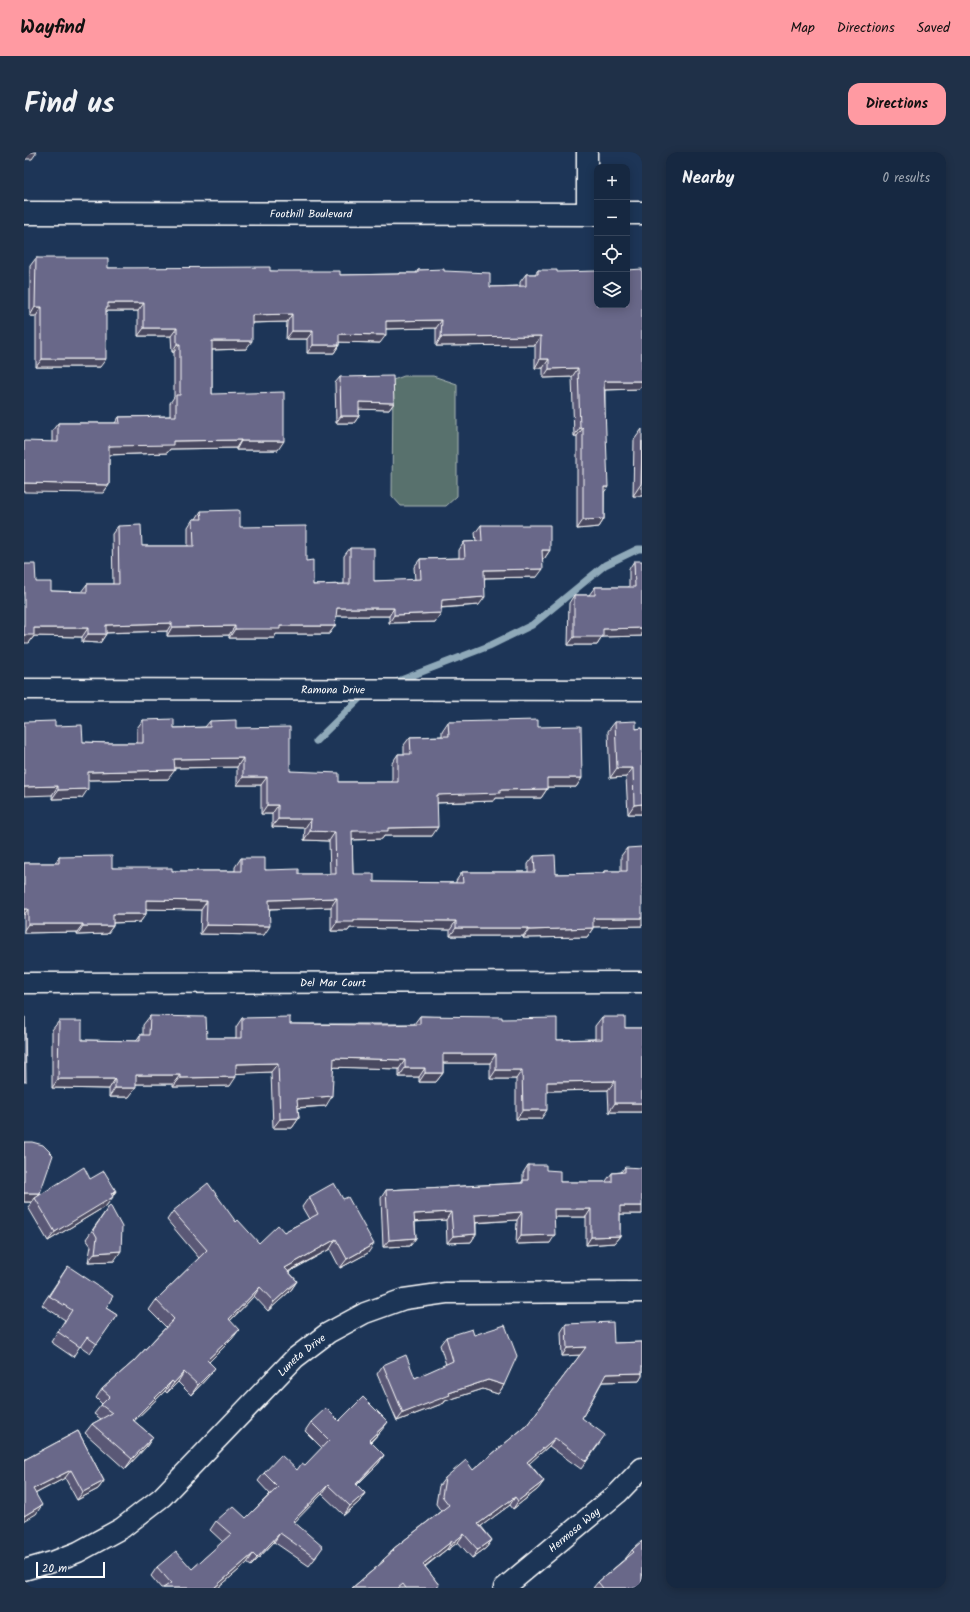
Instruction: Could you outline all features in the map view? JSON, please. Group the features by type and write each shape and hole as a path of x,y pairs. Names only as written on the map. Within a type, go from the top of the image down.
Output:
{"street":[{"path":"586,152 592,214"},
{"path":"630,214 642,213"},
{"name":"Foothill Boulevard","path":"24,214 592,214"},
{"name":"Ramona Drive","path":"24,689 642,690"},
{"name":"Del Mar Court","path":"24,983 642,982"},
{"name":"Luneta Drive","path":"24,1570 78,1552 122,1528 162,1497 295,1358 328,1333 365,1313 404,1300 446,1293 642,1292"},
{"name":"Hermosa Way","path":"504,1588 618,1493 642,1468"}],"green space":[{"path":"404,376 433,376 457,384 457,496 446,506 401,506 392,496 393,380"}],"building":[{"path":"36,258 108,258 108,268 270,267 270,271 340,271 340,275 418,273 418,270 444,269 444,271 490,273 490,287 526,286 526,274 538,274 538,270 557,270 557,272 594,271 594,308 630,308 630,270 642,269 642,381 604,381 608,487 604,487 604,519 583,520 583,428 580,428 578,368 549,369 549,359 540,359 541,336 441,337 442,320 386,321 386,335 339,334 339,345 313,345 313,331 292,331 292,314 252,315 252,341 212,341 212,394 284,392 284,441 173,441 173,445 109,446 109,485 24,483 24,441 58,442 58,423 120,423 119,417 176,416 176,395 180,395 180,344 177,344 177,328 144,328 144,303 108,303 108,308 106,308 106,359 42,359 42,307 35,307"},
{"path":"393,376 394,403 359,402 359,416 341,416 340,377"},
{"path":"642,441 642,484 641,484"},
{"path":"201,511 240,511 240,527 306,526 306,561 313,560 313,585 350,584 350,548 374,548 374,581 421,579 420,559 465,558 464,542 482,541 481,525 550,525 550,550 542,550 543,569 484,570 485,597 442,600 441,613 394,615 394,608 337,608 335,626 280,626 280,629 235,629 235,626 172,627 172,623 106,625 106,634 88,634 88,628 34,628 34,635 24,635 24,564 35,564 36,582 51,582 51,591 87,592 87,584 119,584 118,526 141,525 142,546 194,546 193,519 202,519"},
{"path":"634,561 642,561 642,628 603,629 603,637 574,637 574,595 595,595 595,587 635,587"},
{"path":"174,719 174,728 210,727 210,721 236,720 236,728 290,727 290,771 339,773 339,782 398,782 398,754 411,754 410,737 449,736 448,722 538,720 538,727 581,726 582,778 547,778 547,789 500,790 500,793 437,795 438,827 388,828 388,831 352,831 353,874 374,874 374,882 463,883 462,872 535,872 534,856 555,855 556,874 627,871 627,848 642,847 642,918 593,918 593,928 529,930 529,928 456,928 456,921 354,920 354,922 337,922 337,898 269,900 270,926 206,925 207,901 146,900 146,914 113,914 113,926 83,926 83,924 28,924 28,909 24,909 24,863 59,863 59,857 112,856 112,868 172,868 172,871 241,871 241,858 265,858 265,870 299,869 299,874 336,874 335,832 310,831 311,819 278,819 278,805 267,805 267,777 243,777 243,758 174,759 175,770 88,772 88,789 58,790 58,786 24,787 24,722 55,721 55,726 82,725 83,742 143,743 143,720"},
{"path":"636,721 636,729 642,728 642,804 634,805 633,768 617,768 615,722"},
{"path":"150,1016 206,1017 207,1038 242,1038 242,1018 290,1017 290,1024 378,1025 420,1024 420,1016 502,1017 502,1019 557,1018 557,1040 602,1039 602,1017 625,1017 625,1028 642,1028 642,1103 615,1103 615,1081 547,1082 547,1110 523,1110 522,1070 496,1070 496,1054 443,1054 443,1073 425,1073 425,1068 405,1068 405,1060 334,1058 332,1096 297,1099 299,1118 280,1119 278,1063 236,1064 236,1077 180,1078 180,1075 136,1075 136,1088 115,1088 115,1079 58,1079 59,1021 82,1021 82,1040 140,1041 140,1035 149,1035"},
{"path":"25,1017 26,1082 24,1082"},
{"path":"24,1142 32,1142 43,1145 53,1155 40,1193 24,1193"},
{"path":"528,1165 546,1165 546,1170 560,1171 560,1182 612,1182 612,1173 625,1172 625,1167 642,1168 642,1206 620,1206 620,1236 591,1237 591,1209 554,1209 555,1235 521,1236 522,1212 475,1215 476,1234 453,1236 451,1212 414,1214 416,1238 389,1240 386,1190 523,1183 523,1180 528,1180"},
{"path":"84,1167 90,1179 104,1171 116,1191 111,1193 113,1197 55,1232 35,1198"},
{"path":"208,1183 236,1222 238,1220 259,1243 278,1225 284,1232 318,1214 309,1197 334,1183 343,1199 348,1197 374,1244 347,1259 336,1239 285,1268 297,1281 274,1302 260,1287 229,1319 239,1330 207,1360 215,1368 198,1385 184,1372 174,1383 172,1381 133,1420 153,1437 132,1459 92,1424 112,1413 101,1405 110,1396 102,1389 133,1362 174,1319 156,1300 207,1250 173,1211"},
{"path":"110,1205 122,1227 121,1251 95,1253 97,1237 93,1230"},
{"path":"68,1266 113,1296 106,1308 117,1315 97,1344 87,1337 80,1347 58,1332 72,1310 49,1296"},
{"path":"613,1322 614,1343 642,1342 642,1373 606,1374 582,1418 605,1435 586,1461 555,1438 527,1462 544,1481 518,1501 515,1497 478,1524 492,1540 478,1550 464,1534 454,1542 452,1541 423,1564 439,1585 435,1588 406,1588 403,1584 398,1588 352,1588 384,1561 383,1560 394,1550 393,1549 449,1505 442,1496 445,1478 466,1460 473,1470 527,1425 586,1347 567,1348 566,1324"},
{"path":"505,1325 517,1356 504,1385 488,1380 449,1393 450,1395 403,1413 383,1365 406,1355 415,1378 453,1361 446,1337 472,1329 474,1335"},
{"path":"363,1397 388,1422 369,1440 384,1455 356,1484 365,1493 350,1506 328,1485 293,1521 323,1547 315,1558 280,1533 257,1558 253,1554 214,1588 163,1588 171,1583 157,1567 176,1551 192,1569 231,1534 216,1521 233,1506 246,1518 278,1487 264,1473 281,1455 297,1470 302,1463 305,1465 329,1440 311,1422 326,1408 339,1421"},
{"path":"78,1431 104,1481 83,1492 71,1470 33,1489 42,1505 24,1516 24,1460"},
{"path":"642,1541 642,1588 603,1588 598,1582 634,1552 632,1550"}],"waterway":[{"path":"393,683 489,646 532,625 605,565 638,549 642,549"},
{"path":"316,741 364,694"}]}
